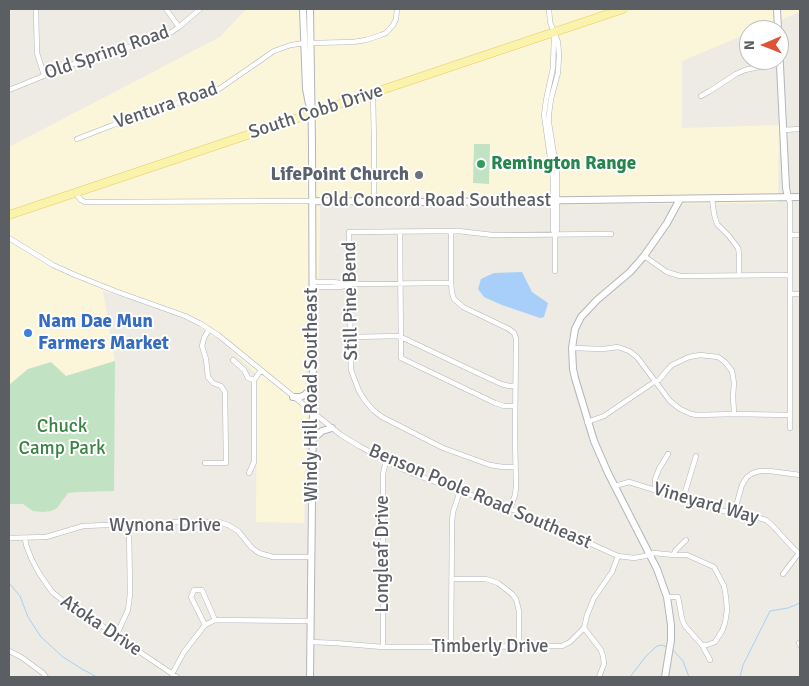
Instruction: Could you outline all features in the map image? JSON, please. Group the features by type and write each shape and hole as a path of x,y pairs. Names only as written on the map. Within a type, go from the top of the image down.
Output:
{"main road":[{"name":"South Cobb Drive","path":"9,215 623,9"}],"street":[{"path":"36,9 37,53 44,75"},
{"path":"166,9 179,27"},
{"name":"Old Spring Road","path":"9,90 73,64 170,34 200,9"},
{"name":"Windy Hill Road Southeast","path":"302,9 309,41"},
{"name":"Windy Hill Road Southeast","path":"310,9 306,89 312,113 313,439 310,677"},
{"name":"Windy Hill Road Southeast","path":"309,41 315,9"},
{"name":"Ventura Road","path":"77,139 220,89 274,51 291,44 309,41 353,42 381,35 390,30 396,18 397,9"},
{"path":"549,9 553,32 553,68 544,115 555,200 554,218 557,230 555,234 555,271"},
{"path":"701,96 745,70"},
{"path":"780,70 786,188 790,203 790,428"},
{"path":"373,93 374,202"},
{"path":"783,130 800,129"},
{"name":"Old Concord Road Southeast","path":"75,193 80,200 85,202 374,202 800,197"},
{"path":"712,198 717,224 738,248 739,276"},
{"path":"665,677 671,640 667,597 661,577 597,449 587,422 575,378 572,348 575,329 585,313 597,300 624,278 644,256 680,199"},
{"path":"451,231 452,296 458,303 506,327 515,336 517,342 515,406 516,490 510,509"},
{"name":"Still Pine Bend","path":"516,467 490,465 443,448 392,423 379,415 366,402 351,370 349,232 451,231 493,235 611,234"},
{"path":"400,232 401,358 495,403 504,406 515,406"},
{"path":"790,235 800,235"},
{"name":"Benson Poole Road Southeast","path":"9,238 53,265 115,292 184,316 218,334 332,428 353,443 386,461 410,472 543,522 618,556 634,558 654,552 687,555 714,567 724,586 727,610 725,623 715,642 708,646 702,645"},
{"path":"644,256 667,272 680,276 789,275"},
{"path":"313,284 340,287 350,284 451,284"},
{"path":"790,294 800,294"},
{"path":"205,463 226,463 224,390 212,382 208,376 206,358 202,346 209,329"},
{"path":"350,337 401,337 501,384 516,386"},
{"path":"572,348 618,347 629,351 637,357 670,402 685,412 696,415 790,416"},
{"path":"587,422 604,416 659,380 672,365 689,357 700,355 718,357 729,366 734,377 734,414"},
{"path":"233,360 244,370 248,378 254,380"},
{"path":"249,472 254,462 254,380 261,370"},
{"path":"293,397 305,395 313,386"},
{"path":"313,439 322,431 332,428"},
{"path":"655,490 655,479 668,454"},
{"path":"683,499 696,456"},
{"name":"Longleaf Drive","path":"383,647 383,474 386,461"},
{"path":"734,513 742,485 747,477 753,473 770,471 800,475"},
{"name":"Vineyard Way","path":"615,486 629,482 723,511 766,520 800,553"},
{"path":"451,647 452,521 460,491"},
{"name":"Wynona Drive","path":"9,538 46,537 83,526 219,522 238,531 252,548 259,553 273,557 311,557"},
{"path":"116,636 128,610 130,594 128,525"},
{"name":"Atoka Drive","path":"25,538 32,560 52,592 62,600 80,609 174,676"},
{"path":"674,555 675,551 686,540"},
{"path":"783,574 800,553"},
{"path":"599,677 604,664 604,656 584,628 594,598 612,572 618,556"},
{"path":"452,579 486,579 498,583 512,594 516,599 519,611 519,647"},
{"path":"205,625 191,597 194,590 202,590 215,620"},
{"path":"667,597 678,597 685,626 702,645 710,660"},
{"path":"174,676 184,652 205,625 215,620 310,621"},
{"name":"Timberly Drive","path":"310,642 335,642 383,647 562,646 570,642 584,628"},
{"path":"9,652 26,661 46,677"}],"shaded area":[{"path":"246,9 800,9 800,12 780,20 739,20 739,37 682,61 682,128 779,125 778,203 320,206 319,278 309,332 305,388 306,402 319,425 307,416 304,523 256,522 257,375 221,341 196,325 163,308 103,291 115,361 66,376 28,369 9,385 9,147 220,37"}],"green space":[{"name":"Remington Range","path":"474,144 490,144 489,184 473,183"},
{"name":"Chuck Camp Park","path":"115,361 114,491 68,493 57,508 43,512 33,511 23,504 9,504 9,385 28,369 51,362 66,376"}],"water":[{"path":"522,272 532,292 548,303 544,317 540,318 502,305 484,297 478,289 481,279 494,273"}],"waterway":[{"path":"9,583 20,596 28,617 41,637 63,657 97,677"},
{"path":"740,677 743,665 770,611 788,608 800,603"},
{"path":"630,677 647,655 657,646 667,647"},
{"path":"673,650 683,661 689,677"}],"place":[{"name":"Remington Range","path":"481,164"},
{"name":"LifePoint Church","path":"419,175"},
{"name":"Nam Dae Mun Farmers Market","path":"28,333"}]}
